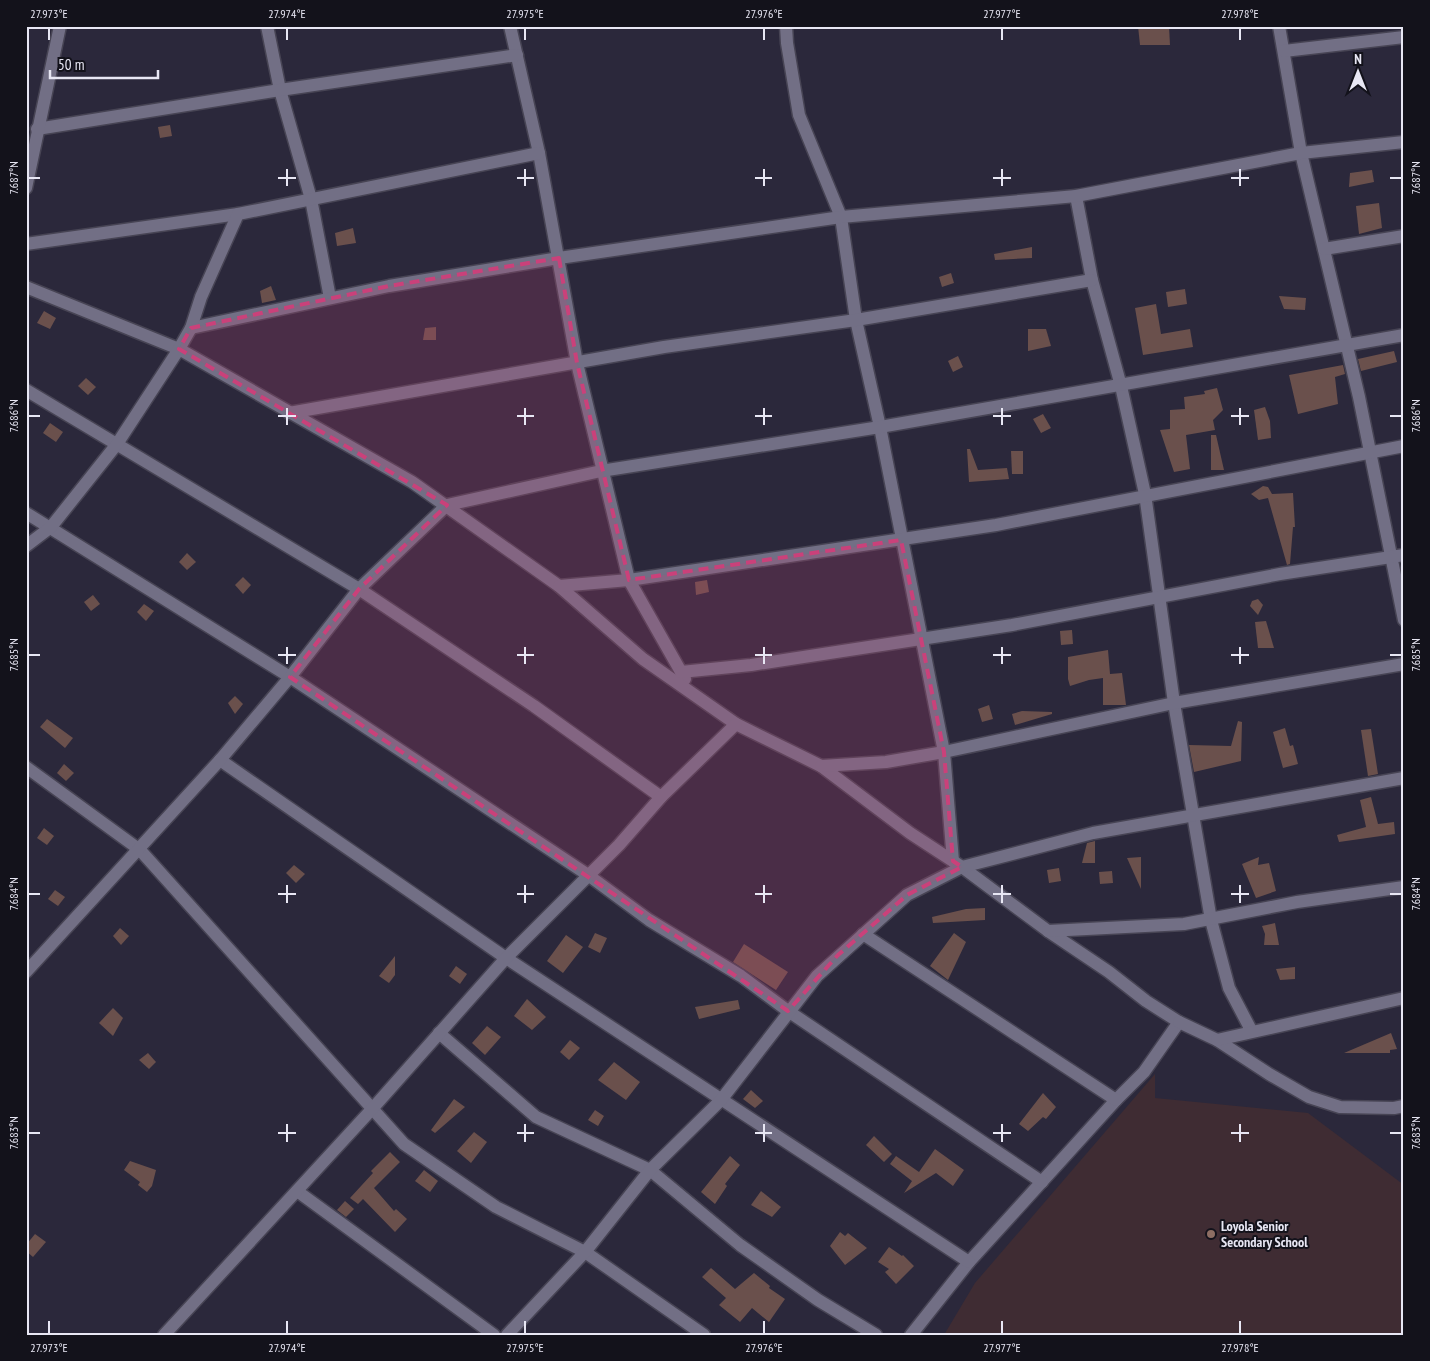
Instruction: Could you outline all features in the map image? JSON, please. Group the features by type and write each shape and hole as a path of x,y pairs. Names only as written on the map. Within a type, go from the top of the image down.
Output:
{"street":[{"path":"26,188 60,26"},
{"path":"267,26 280,90 311,199 330,298"},
{"path":"510,26 539,153 577,363 601,471 630,580 692,692"},
{"path":"786,26 799,115 841,217 856,320 923,638 944,752 958,864"},
{"path":"1279,26 1302,153 1397,556 1404,620"},
{"path":"1284,51 1404,38"},
{"path":"37,129 516,55"},
{"path":"191,328 389,286 559,258 841,217 1076,196 1302,153 1404,142"},
{"path":"26,244 238,214 539,153"},
{"path":"1076,196 1092,280 1121,386 1145,494 1174,703 1195,816 1211,920 1229,988 1251,1030"},
{"path":"26,546 51,527 117,444 179,349 191,328 201,298 238,214"},
{"path":"1324,249 1404,236"},
{"path":"289,413 664,347 856,320 1092,280"},
{"path":"26,287 179,349 412,482 559,586 643,659 736,724 821,766 910,833 958,864 1048,931 1109,972 1146,1001 1179,1022 1217,1040 1269,1074 1309,1097 1340,1106 1394,1108 1404,1106"},
{"path":"26,972 140,850 175,808 220,760 290,677 359,589 447,505 601,471 880,427 1404,335"},
{"path":"26,390 359,589 534,706 661,797"},
{"path":"559,586 630,580 996,525 1145,494 1404,446"},
{"path":"26,513 290,677 588,875 649,920 742,976 788,1011 1042,1182"},
{"path":"681,672 750,665 1012,625 1280,574 1397,556"},
{"path":"821,766 886,762 944,752 1174,703 1404,664"},
{"path":"164,1335 373,1108 506,958 619,845 661,797 736,724"},
{"path":"220,760 506,958 969,1262"},
{"path":"26,767 140,850 404,1144 496,1207 585,1252 704,1335"},
{"path":"507,1335 585,1252 650,1170 720,1100 817,976 907,895 958,864 1093,834 1404,778"},
{"path":"1048,931 1184,924 1297,902 1404,887"},
{"path":"863,934 1116,1100"},
{"path":"1217,1040 1251,1030 1404,998"},
{"path":"911,1335 969,1262 1116,1100 1144,1072 1179,1022"},
{"path":"439,1033 536,1117 650,1170 740,1245 818,1300 876,1335"},
{"path":"297,1191 494,1335"}],"highlighted area":[{"path":"559,258 577,363 629,580 901,540 944,752 953,861 962,867 907,895 838,955 788,1011 290,677 359,589 447,505 179,349 191,328 389,286"}],"shaded area":[{"name":"Loyola Senior Secondary School","path":"1155,1074 1155,1098 1308,1113 1404,1185 1404,1335 944,1335 975,1283"}],"building":[{"path":"1138,26 1169,26 1170,45 1140,45"},
{"path":"170,125 172,136 160,138 158,127"},
{"path":"1372,170 1374,182 1349,187 1350,173"},
{"path":"1379,203 1382,228 1359,234 1356,206"},
{"path":"353,228 356,243 337,246 335,233"},
{"path":"1032,247 1032,258 995,260 994,254"},
{"path":"951,273 954,283 942,287 939,277"},
{"path":"271,286 276,300 262,303 260,291"},
{"path":"1185,289 1187,304 1168,307 1166,292"},
{"path":"1279,296 1306,298 1305,310 1284,309"},
{"path":"1156,304 1161,334 1190,329 1193,347 1143,355 1135,308"},
{"path":"44,311 56,318 50,329 37,323"},
{"path":"436,327 436,340 423,340 425,328"},
{"path":"1028,329 1046,329 1051,346 1028,351"},
{"path":"1394,351 1397,362 1361,371 1358,359"},
{"path":"958,356 963,367 953,372 948,361"},
{"path":"1343,365 1345,374 1335,377 1338,404 1298,414 1289,375"},
{"path":"86,378 96,387 88,395 78,386"},
{"path":"1217,388 1223,410 1213,420 1215,430 1186,435 1190,469 1174,472 1160,430 1170,429 1170,410 1185,409 1184,397 1205,394 1204,391"},
{"path":"1265,407 1270,421 1271,438 1258,440 1254,410"},
{"path":"1043,414 1051,428 1041,433 1033,419"},
{"path":"50,423 63,432 56,442 43,433"},
{"path":"1211,435 1216,435 1224,470 1211,470"},
{"path":"967,449 970,449 978,470 1007,468 1009,479 969,482"},
{"path":"1011,451 1023,451 1023,474 1012,474"},
{"path":"1263,486 1268,487 1272,494 1293,493 1295,527 1293,527 1290,564 1287,565 1268,498 1259,500 1251,494"},
{"path":"187,553 196,562 187,570 179,562"},
{"path":"243,577 251,585 243,594 235,585"},
{"path":"707,580 709,592 696,595 695,582"},
{"path":"93,595 100,604 91,611 84,602"},
{"path":"1258,599 1263,605 1258,615 1250,606 1252,601"},
{"path":"144,604 154,611 146,621 137,612"},
{"path":"1266,621 1274,648 1258,648 1255,622"},
{"path":"1072,630 1073,644 1061,645 1060,631"},
{"path":"1108,650 1110,674 1122,673 1126,705 1103,705 1103,678 1070,686 1068,679 1068,657"},
{"path":"235,696 243,704 235,714 228,703"},
{"path":"989,705 993,719 982,722 978,709"},
{"path":"1022,711 1052,712 1052,714 1015,725 1012,714"},
{"path":"47,719 73,738 65,748 40,727"},
{"path":"1238,721 1242,722 1241,761 1194,772 1189,745 1231,746"},
{"path":"1285,728 1290,746 1293,745 1298,764 1283,768 1273,732"},
{"path":"1371,729 1378,774 1368,776 1361,730"},
{"path":"64,764 74,773 66,781 57,773"},
{"path":"1371,797 1378,824 1394,822 1395,834 1339,842 1337,835 1366,827 1360,800"},
{"path":"44,828 54,836 47,845 37,838"},
{"path":"1095,841 1095,863 1082,863 1087,843"},
{"path":"1141,857 1141,889 1127,858"},
{"path":"1259,857 1258,865 1269,863 1276,891 1256,898 1242,864"},
{"path":"294,865 305,874 296,883 286,873"},
{"path":"1059,868 1061,881 1049,883 1047,870"},
{"path":"1112,871 1113,883 1100,884 1099,872"},
{"path":"55,890 65,897 58,906 48,899"},
{"path":"985,908 985,920 933,923 932,917 966,909"},
{"path":"1275,923 1279,945 1264,945 1265,934 1262,926"},
{"path":"120,928 129,936 121,945 113,936"},
{"path":"595,933 607,938 600,953 588,947"},
{"path":"954,933 966,942 948,980 930,966"},
{"path":"566,935 583,947 563,973 547,961"},
{"path":"744,944 788,972 776,990 733,962"},
{"path":"395,956 395,975 389,983 379,976"},
{"path":"456,966 467,974 460,984 449,976"},
{"path":"1295,967 1295,979 1280,980 1276,969"},
{"path":"527,999 546,1017 532,1030 514,1016"},
{"path":"738,1000 740,1009 699,1019 695,1007"},
{"path":"113,1008 123,1018 113,1036 99,1023"},
{"path":"487,1026 501,1037 485,1055 472,1043"},
{"path":"1391,1033 1397,1049 1390,1050 1390,1053 1344,1053"},
{"path":"570,1040 580,1048 569,1060 560,1052"},
{"path":"148,1053 156,1062 149,1069 139,1060"},
{"path":"614,1062 640,1082 626,1100 598,1080"},
{"path":"751,1090 763,1101 755,1108 743,1099"},
{"path":"1043,1093 1056,1107 1046,1119 1043,1117 1028,1131 1019,1124"},
{"path":"454,1099 465,1107 435,1133 431,1130"},
{"path":"595,1110 604,1116 598,1126 588,1120"},
{"path":"474,1132 487,1142 471,1163 457,1151"},
{"path":"874,1136 892,1154 884,1162 866,1145"},
{"path":"935,1149 964,1170 953,1186 936,1173 904,1193 912,1181 890,1164 896,1156 919,1172"},
{"path":"390,1152 400,1162 374,1188 394,1211 396,1209 407,1219 395,1232 363,1199 358,1204 350,1198 373,1173 371,1171"},
{"path":"730,1156 740,1165 725,1184 727,1186 715,1204 701,1192"},
{"path":"130,1161 156,1170 152,1186 147,1192 138,1185 140,1182 124,1170"},
{"path":"424,1170 438,1181 430,1192 415,1181"},
{"path":"761,1191 781,1207 772,1217 751,1205"},
{"path":"345,1201 354,1209 346,1217 337,1210"},
{"path":"840,1232 845,1236 848,1233 867,1248 845,1265 830,1246"},
{"path":"35,1234 46,1242 33,1257 26,1251 26,1245"},
{"path":"889,1247 903,1255 914,1266 896,1284 885,1272 889,1269 878,1262"},
{"path":"711,1268 735,1289 754,1273 770,1286 769,1288 785,1299 769,1322 752,1308 740,1322 719,1305 726,1298 702,1277"}],"place":[{"name":"Loyola Senior Secondary School","path":"1211,1234"}]}
